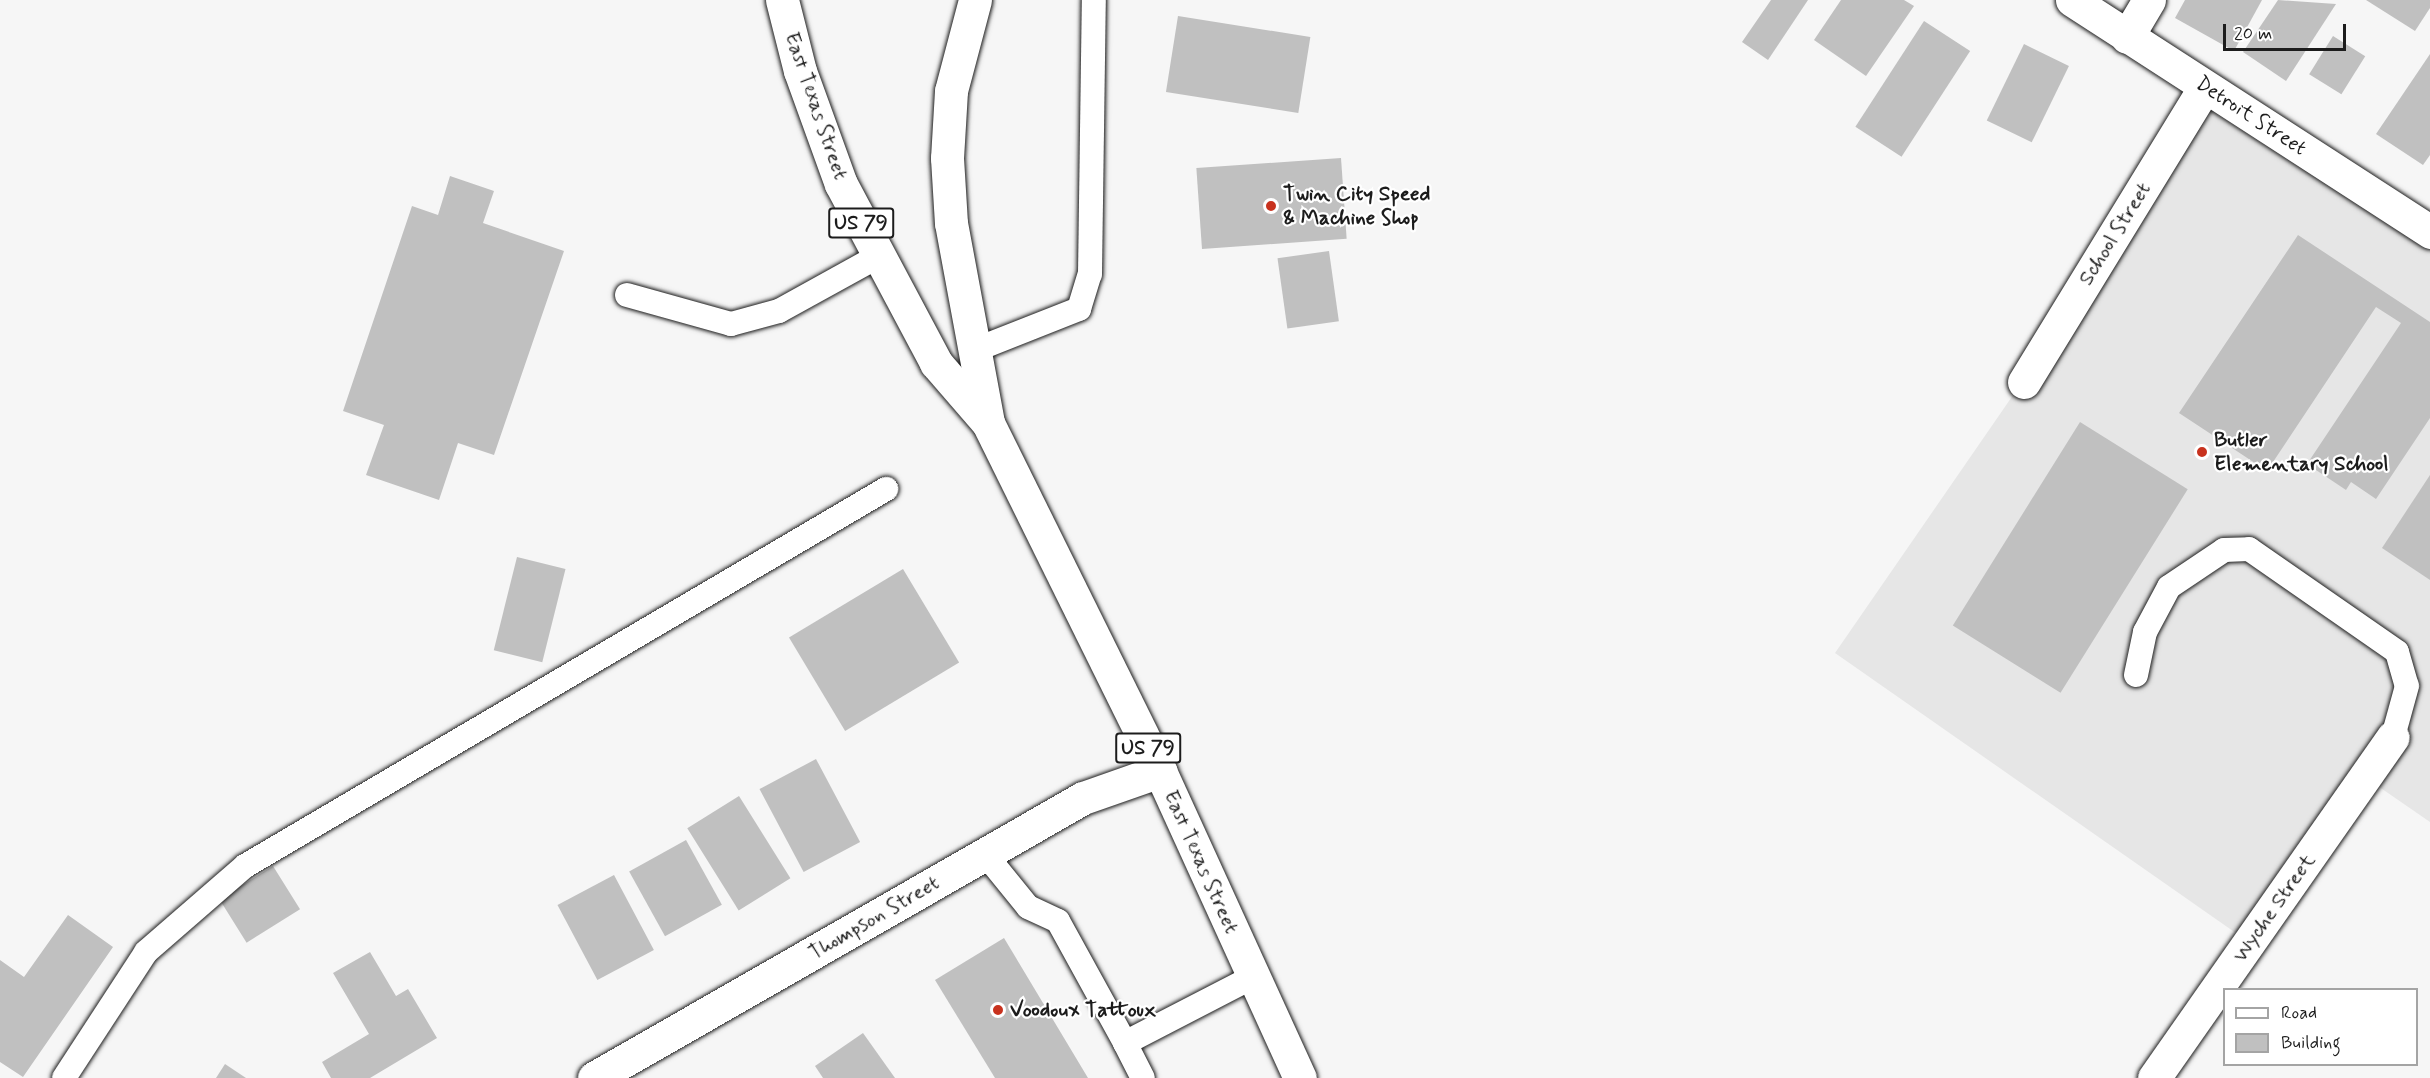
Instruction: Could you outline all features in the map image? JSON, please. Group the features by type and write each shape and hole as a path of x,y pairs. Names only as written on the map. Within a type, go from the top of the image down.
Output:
{"street":[{"name":"East Texas Street","path":"782,0 800,71 841,184 877,257 936,363 988,423 1160,771 1300,1078"},
{"name":"East Texas Street","path":"975,0 951,91 946,158 951,223 988,423"},
{"name":"Detroit Street","path":"2072,0 2430,232"},
{"path":"2127,37 2149,0"},
{"name":"School Street","path":"2024,382 2205,87"},
{"name":"Wyche Street","path":"2154,1078 2393,737"},
{"name":"Thompson Street","path":"594,1078 1083,798 1160,771"}],"lane":[{"path":"975,350 1079,309 1090,274 1094,0"},
{"path":"627,295 731,324 779,311 877,257"},
{"path":"64,1078 146,952 245,866 886,489"},
{"path":"2136,675 2145,632 2169,588 2224,549 2249,549 2397,652 2407,686 2393,737"},
{"path":"985,854 1028,907 1058,921 1143,1078"},
{"path":"1125,1043 1253,977"}],"shaded area":[{"name":"Butler Elementary School","path":"2210,110 2430,250 2430,822 2359,773 2243,938 1835,653"}],"building":[{"path":"1771,0 1808,0 1768,60 1742,42"},
{"path":"1841,0 1904,0 1914,6 1866,76 1814,40"},
{"path":"2185,0 2262,0 2234,51 2175,18"},
{"path":"2278,0 2336,4 2286,81 2243,52"},
{"path":"2366,0 2430,0 2430,8 2415,31"},
{"path":"1178,16 1310,37 1298,113 1166,92"},
{"path":"1924,21 1970,51 1902,157 1855,127"},
{"path":"2333,36 2365,56 2341,94 2309,74"},
{"path":"2024,44 2069,66 2032,142 1987,120"},
{"path":"2430,54 2430,155 2423,165 2376,134"},
{"path":"1341,158 1347,239 1202,249 1196,168"},
{"path":"450,176 494,191 483,223 564,251 494,455 458,443 439,500 366,475 384,425 343,411 412,206 438,215"},
{"path":"2298,235 2430,322 2430,418 2376,499 2351,482 2346,490 2307,464 2401,323 2376,307 2267,471 2179,413"},
{"path":"1329,251 1339,321 1287,329 1278,258"},
{"path":"2080,422 2188,489 2061,693 1953,626"},
{"path":"2430,475 2430,580 2382,548"},
{"path":"517,557 566,569 542,662 494,650"},
{"path":"903,569 959,662 845,731 789,638"},
{"path":"816,759 860,842 804,872 759,789"},
{"path":"739,796 790,878 739,911 687,828"},
{"path":"686,840 722,905 665,936 629,872"},
{"path":"273,866 300,909 247,943 220,899"},
{"path":"614,875 654,950 597,980 557,905"},
{"path":"68,915 113,947 23,1077 0,1062 0,960 24,977"},
{"path":"1004,938 1088,1078 995,1078 935,980"},
{"path":"370,952 396,996 408,989 437,1038 370,1078 331,1078 322,1062 369,1034 333,973"},
{"path":"863,1033 895,1078 823,1078 815,1066"},
{"path":"225,1064 246,1078 216,1078"}],"place":[{"name":"Twin City Speed & Machine Shop","path":"1271,206"},
{"name":"Butler Elementary School","path":"2202,452"},
{"name":"Voodoux Tattoux","path":"998,1010"}]}
